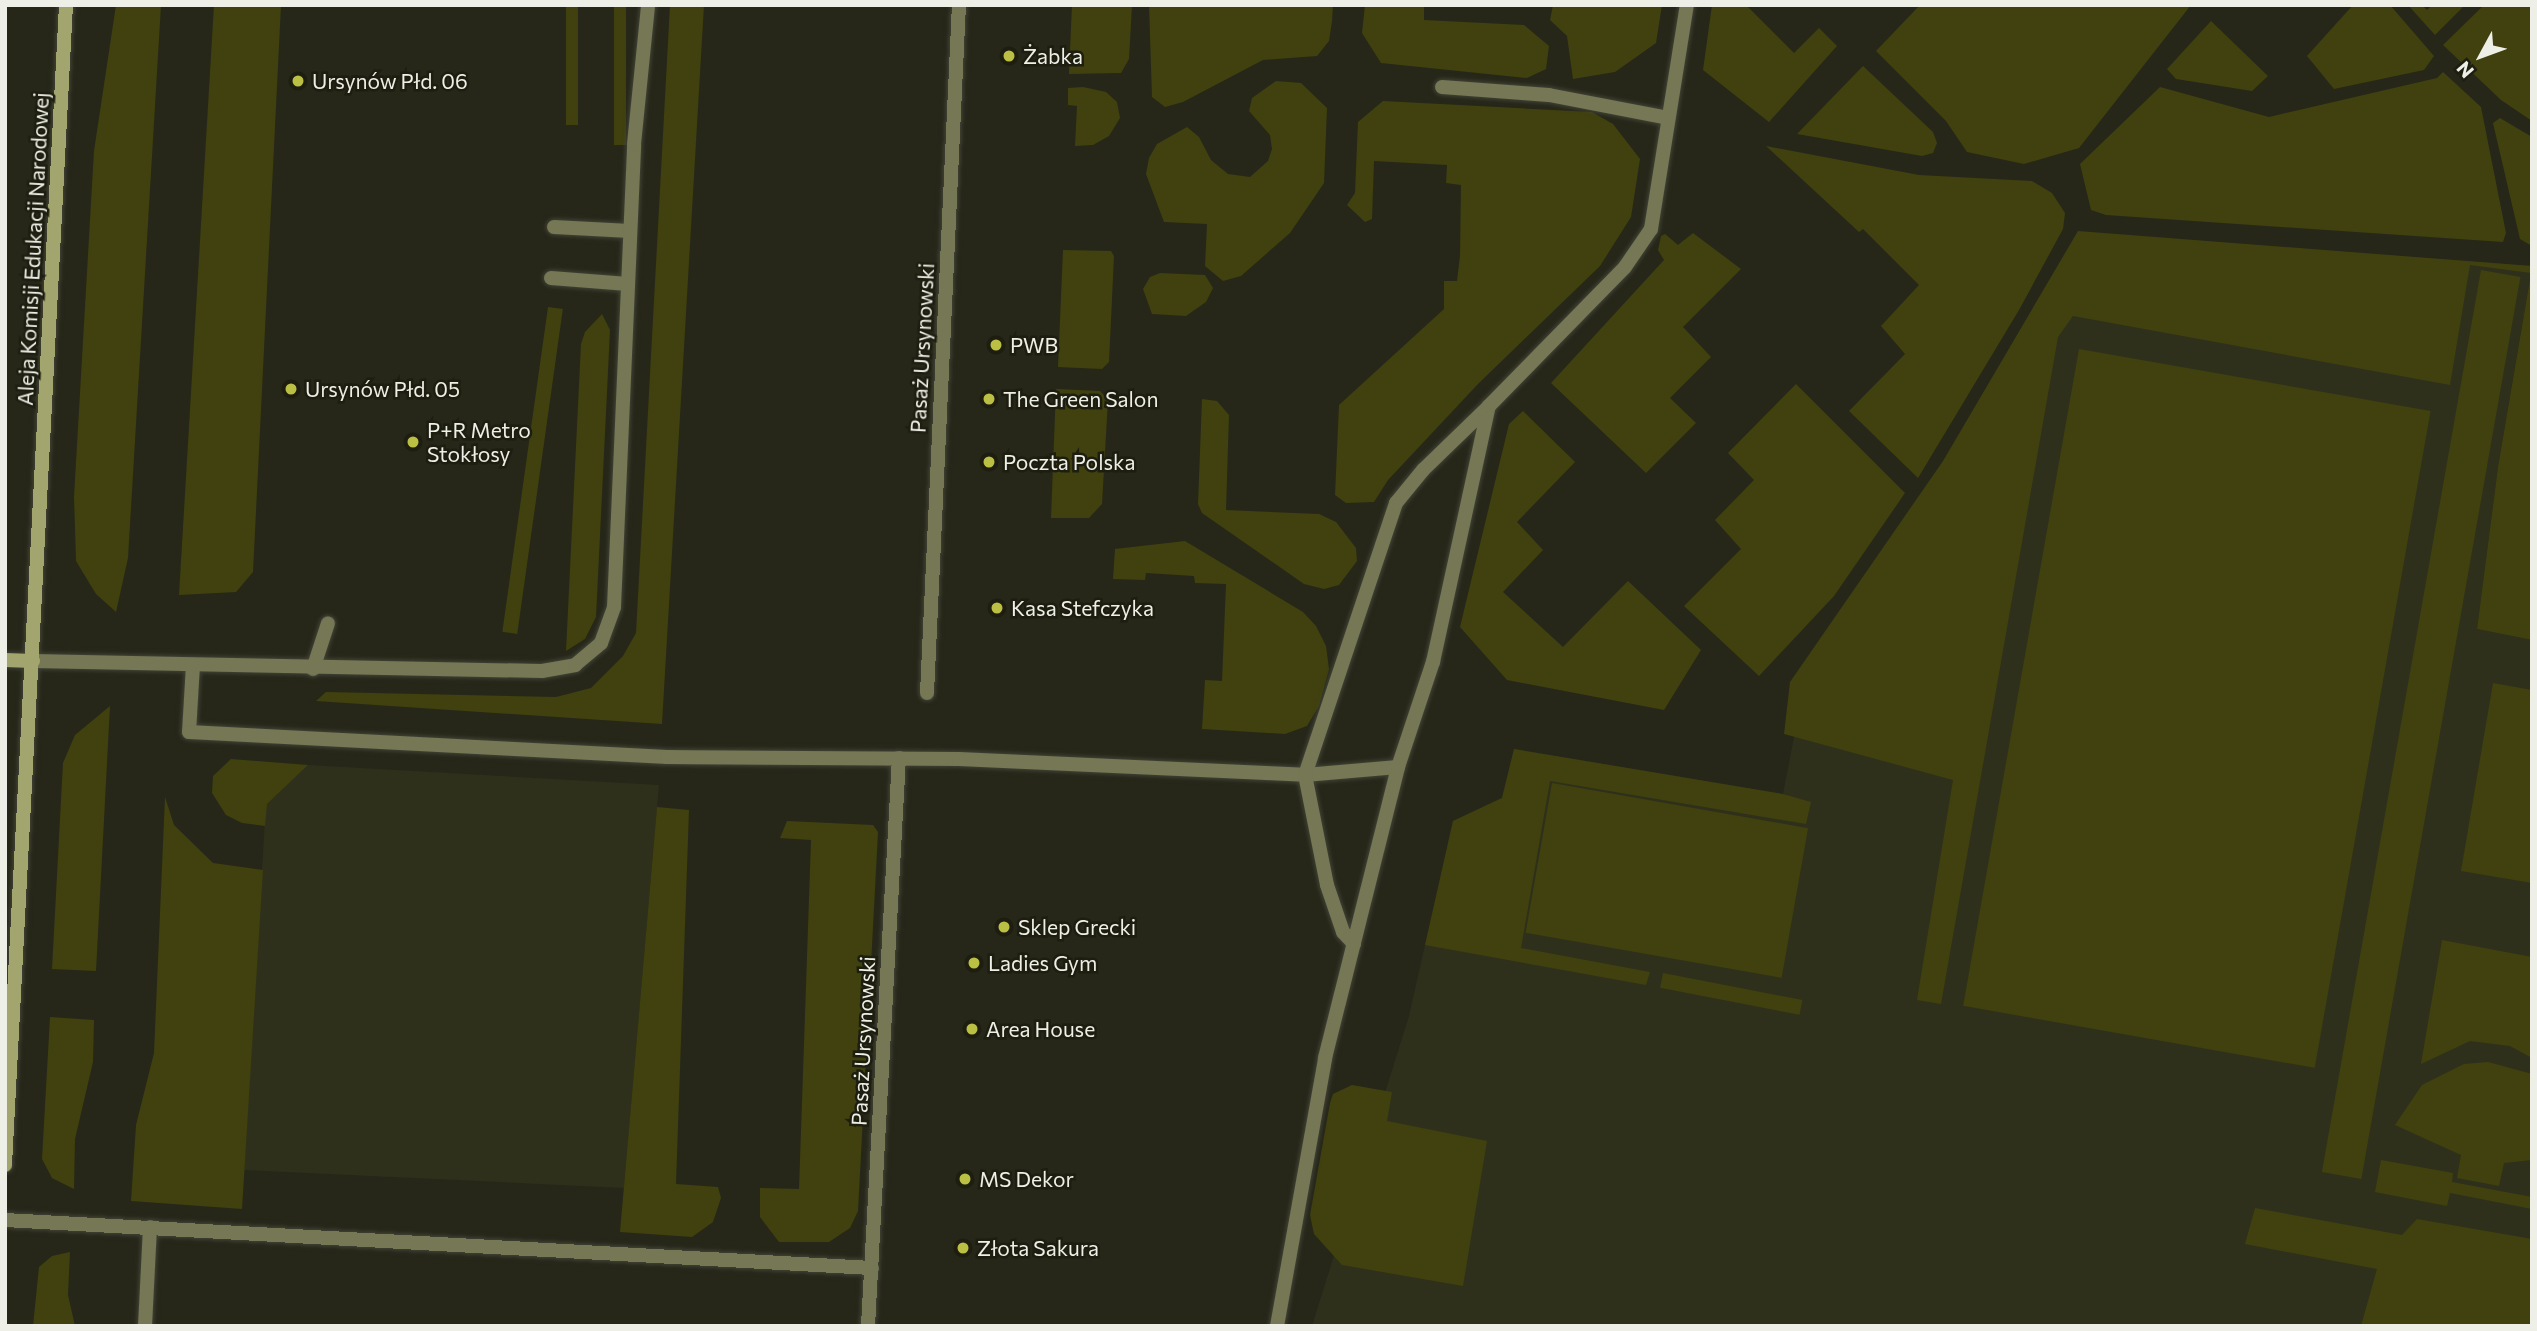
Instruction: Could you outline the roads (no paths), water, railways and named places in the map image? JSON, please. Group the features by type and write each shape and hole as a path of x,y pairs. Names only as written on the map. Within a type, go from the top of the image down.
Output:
{"main road":[{"name":"Aleja Komisji Edukacji Narodowej","path":"5,1165 66,5"},
{"path":"5,660 33,661"}],"street":[{"path":"33,661 313,669 560,670 589,656 601,643 614,607 630,231 648,5"},
{"name":"Pasaż Ursynowski","path":"927,693 959,5"},
{"path":"1354,944 1343,932 1326,885 1305,775 1396,503 1423,470 1616,276 1651,229 1687,5"},
{"path":"1442,87 1549,95 1668,118"},
{"path":"554,227 630,231"},
{"path":"551,278 628,284"},
{"path":"1278,1326 1325,1058 1398,767 1433,662 1489,406"},
{"path":"313,669 328,623"},
{"path":"193,665 188,732 667,757 899,758 1305,775 1398,767"},
{"name":"Pasaż Ursynowski","path":"868,1326 899,758"},
{"path":"5,1220 872,1268"},
{"path":"145,1326 150,1227"}],"place":[{"name":"Żabka","path":"1009,56"},
{"name":"Ursynów Płd. 06","path":"298,81"},
{"name":"PWB","path":"996,345"},
{"name":"Ursynów Płd. 05","path":"291,389"},
{"name":"The Green Salon","path":"989,399"},
{"name":"P+R Metro Stokłosy","path":"413,442"},
{"name":"Poczta Polska","path":"989,462"},
{"name":"Kasa Stefczyka","path":"997,608"},
{"name":"Sklep Grecki","path":"1004,927"},
{"name":"Ladies Gym","path":"974,963"},
{"name":"Area House","path":"972,1029"},
{"name":"MS Dekor","path":"965,1179"},
{"name":"Złota Sakura","path":"963,1248"}]}
